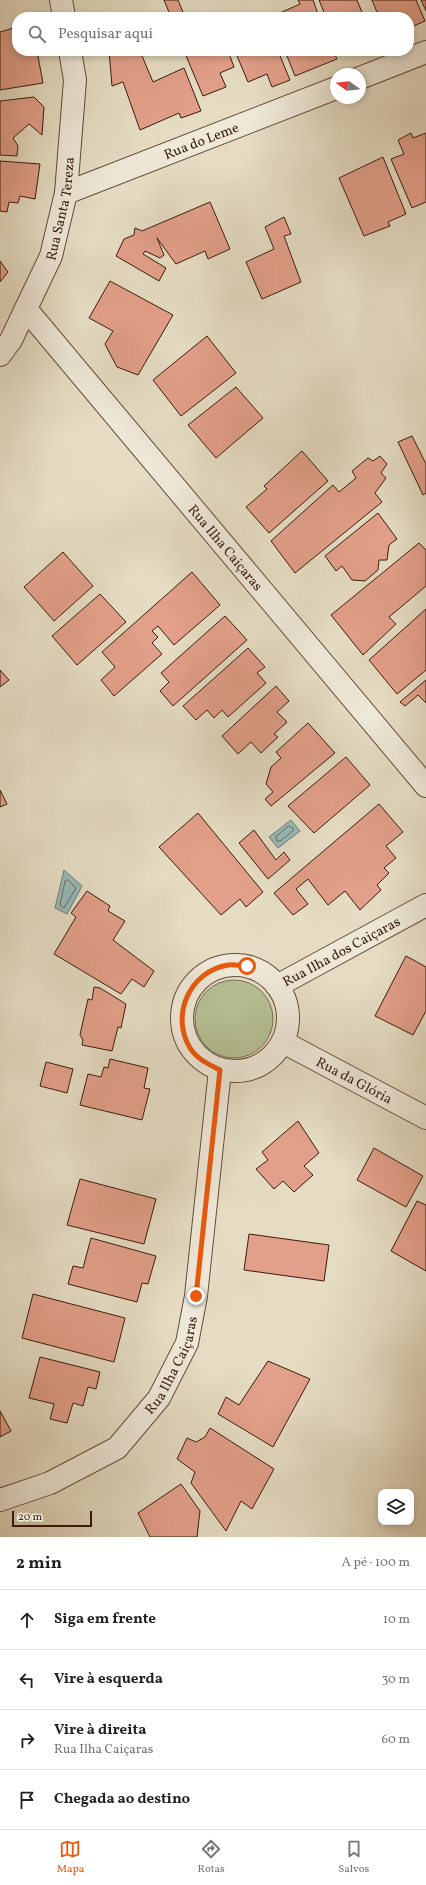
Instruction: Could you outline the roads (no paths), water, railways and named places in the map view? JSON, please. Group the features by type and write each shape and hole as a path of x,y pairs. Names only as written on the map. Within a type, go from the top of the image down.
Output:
{"street":[{"path":"61,0 63,12"},
{"path":"366,76 426,52"},
{"name":"Rua Santa Tereza","path":"0,355 11,340 51,256 66,193 74,80 71,56"},
{"name":"Rua do Leme","path":"66,193 330,90"},
{"name":"Rua Ilha Caiçaras","path":"26,309 426,786"},
{"name":"Rua Ilha dos Caiçaras","path":"277,986 426,905"},
{"path":"229,965 247,966 264,974 277,986 284,999 288,1013 287,1028 283,1042 267,1061 244,1071 220,1070 204,1062 191,1048 183,1032 182,1014 186,996 196,981 211,970 229,965"},
{"name":"Rua da Glória","path":"283,1042 426,1118"},
{"name":"Rua Ilha Caiçaras","path":"0,1500 50,1483 117,1448 159,1398 187,1343 196,1296 220,1070"}],"water":[{"path":"291,820 300,831 278,848 269,837"},
{"path":"64,870 82,886 67,914 55,908"}]}
